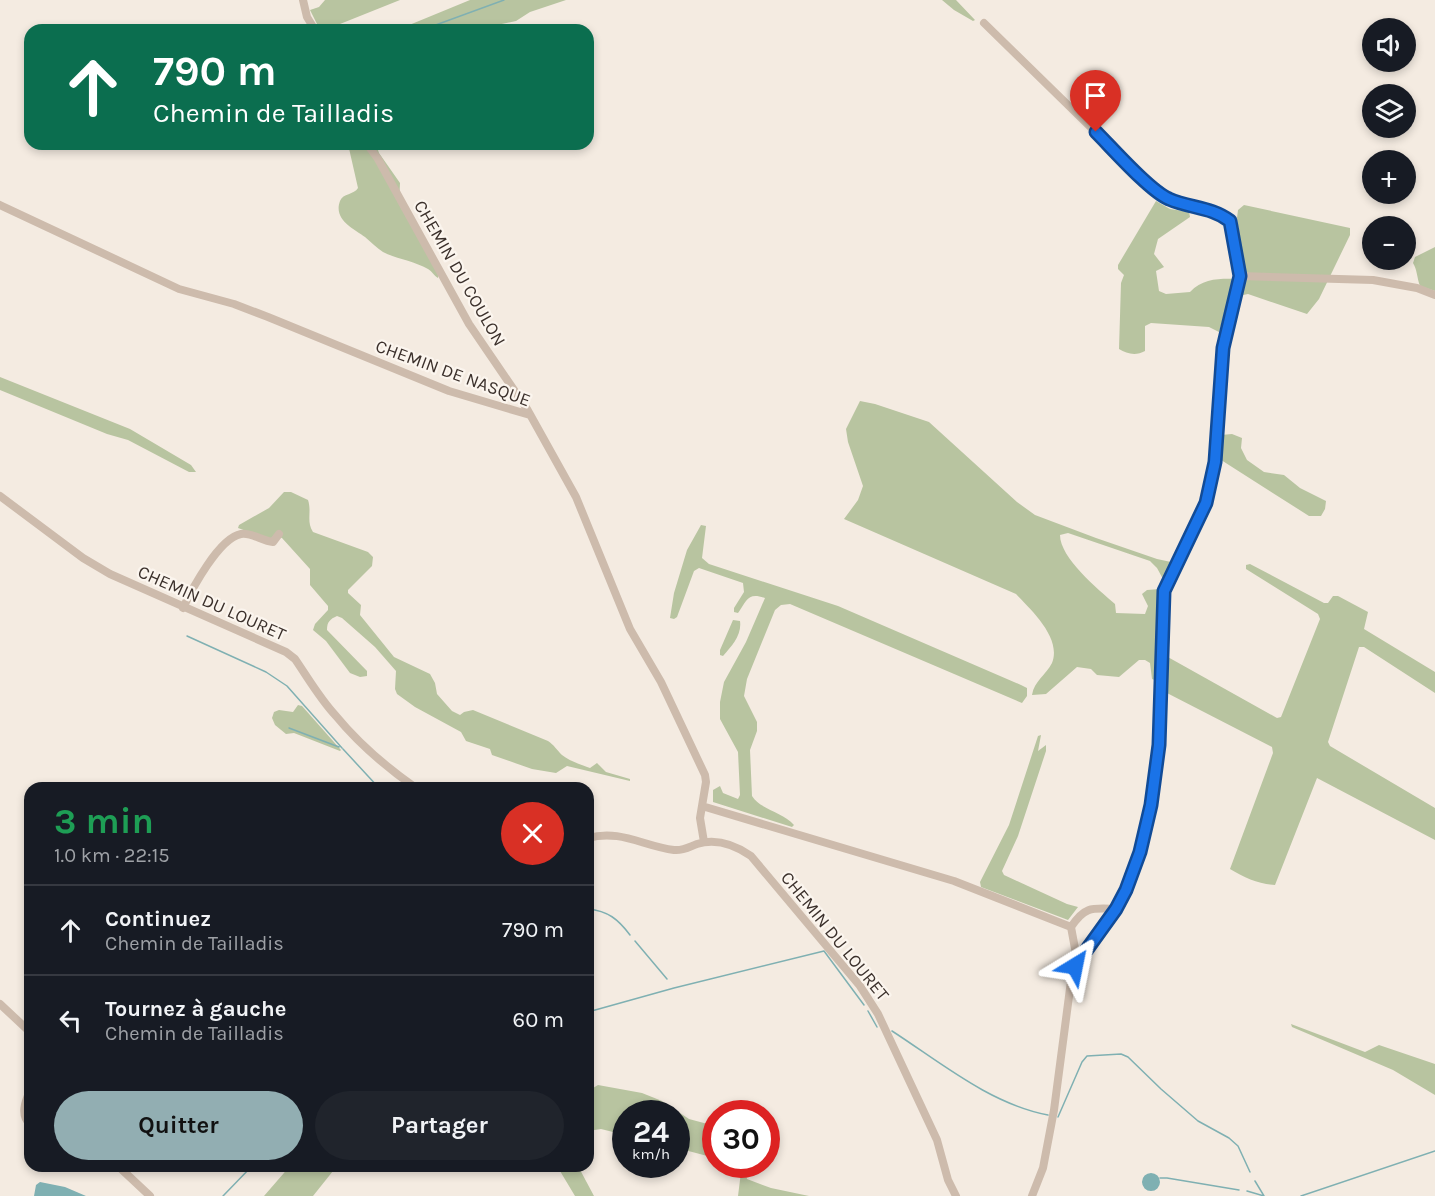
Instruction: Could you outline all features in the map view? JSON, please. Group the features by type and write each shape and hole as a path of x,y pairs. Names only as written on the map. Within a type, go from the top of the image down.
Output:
{"street":[{"path":"303,0 311,24"},
{"path":"984,23 1160,195 1180,203 1214,211 1230,221 1240,276 1222,355 1218,429 1210,488 1206,503 1164,591 1159,745 1151,805 1140,852 1126,890 1116,909 1075,966"},
{"name":"CHEMIN DU COULON","path":"371,150 469,324 530,415"},
{"name":"CHEMIN DE NASQUE","path":"0,205 180,289 234,304 449,391 530,415 576,497 630,629 661,682 698,757 706,782 700,829 704,842"},
{"path":"1240,276 1373,280 1417,288 1435,295"},
{"name":"CHEMIN DU LOURET","path":"0,496 83,558 110,574 183,608 277,646 286,652 295,659 335,716 389,769 407,782"},
{"path":"183,608 202,571 233,537 244,533 273,542 279,534"},
{"path":"702,806 954,880 1071,927"},
{"name":"CHEMIN DU LOURET","path":"594,836 615,834 674,850 682,850 704,842 720,842 751,856 860,986 878,1014 937,1140 948,1180 956,1196"},
{"path":"1032,1196 1043,1168 1050,1131 1075,966 1076,954 1071,927 1079,915 1086,910 1116,909"},
{"path":"0,1004 24,1026"},
{"path":"124,1172 150,1196"}],"green space":[{"path":"325,0 400,0 340,24 317,24 310,10 319,7"},
{"path":"470,0 566,0 530,12 516,21 502,24 412,24"},
{"path":"942,0 956,0 975,20 954,10"},
{"path":"349,150 378,150 400,183 399,204 438,274 438,278 423,266 383,252 342,219 339,214 340,201 358,188"},
{"path":"1156,201 1170,209 1189,212 1190,217 1158,239 1154,254 1164,267 1156,271 1159,291 1166,294 1190,292 1209,281 1245,279 1237,218 1238,210 1244,205 1350,228 1350,235 1319,299 1307,314 1248,294 1229,298 1219,332 1209,327 1151,323 1145,326 1145,351 1132,354 1119,349 1121,283 1124,275 1118,269 1118,265"},
{"path":"1435,247 1435,291 1420,286 1416,270 1416,256"},
{"path":"0,377 130,429 191,465 196,472 189,472 128,440 107,434 0,390"},
{"path":"860,401 929,422 1017,502 1035,515 1096,538 1171,562 1163,579 1150,561 1068,533 1060,535 1066,553 1073,563 1115,604 1116,613 1145,614 1148,606 1142,594 1147,590 1160,589 1157,681 1152,679 1150,663 1139,660 1119,677 1097,675 1091,669 1077,667 1046,694 1032,695 1035,686 1052,663 1053,644 1043,625 1016,594 844,519 858,500 863,486 846,429"},
{"path":"1232,434 1242,438 1241,448 1247,460 1264,472 1284,475 1300,488 1326,501 1321,516 1309,516 1218,458 1221,435"},
{"path":"284,492 291,492 308,500 313,532 368,552 373,557 372,566 348,590 348,593 361,605 360,615 394,657 430,674 437,694 452,711 460,715 473,710 548,741 572,761 590,768 597,763 606,772 630,779 630,781 567,766 556,773 532,769 492,755 490,749 466,741 461,732 415,707 397,694 396,671 375,647 337,616 329,621 327,630 367,671 367,676 360,677 350,673 326,641 313,630 315,624 328,610 328,606 310,585 310,569 282,538 274,535 268,539 238,528 239,525 269,508"},
{"path":"701,525 706,526 702,558 709,564 838,606 1021,685 1027,688 1027,696 1022,703 790,604 781,605 775,610 747,679 744,696 757,722 757,731 750,750 752,796 761,805 794,825 792,827 713,802 713,790 720,786 723,793 738,799 740,795 738,752 720,719 720,702 724,682 746,642 765,598 755,596 748,598 738,613 734,612 744,592 743,583 699,568 694,571 677,617 670,618 674,593 687,550"},
{"path":"1250,564 1324,603 1328,603 1333,596 1338,596 1368,612 1364,629 1435,672 1435,693 1364,647 1359,647 1328,742 1330,746 1435,808 1435,840 1317,778 1275,885 1252,880 1230,869 1273,753 1272,747 1165,692 1166,656 1277,718 1281,717 1320,619 1318,614 1246,569 1246,565"},
{"path":"733,620 740,621 738,636 723,656 720,655 720,650"},
{"path":"298,705 302,706 340,751 294,733 286,734 275,725 272,718 274,712 279,710 293,712"},
{"path":"1041,735 1038,751 1046,745 1046,751 1018,836 1002,871 1004,875 1078,907 1068,920 981,887 980,882 1009,825 1038,736"},
{"path":"1291,1024 1365,1052 1379,1045 1435,1064 1435,1095 1393,1070 1292,1027"},
{"path":"598,1085 642,1093 660,1100 612,1100 612,1132 594,1130 594,1087"},
{"path":"690,1119 702,1122 702,1155 690,1151"},
{"path":"285,1172 332,1172 313,1196 264,1196"},
{"path":"561,1172 581,1172 594,1196 575,1196"},
{"path":"740,1178 747,1178 771,1188 809,1196 738,1196"}],"water":[{"path":"1151,1173 1157,1176 1160,1182 1157,1188 1151,1191 1145,1188 1142,1182 1145,1176"},
{"path":"40,1182 65,1187 86,1196 34,1196 36,1185"}],"waterway":[{"path":"438,24 504,0"},
{"path":"187,636 266,672 287,686 342,748"},
{"path":"289,728 339,747"},
{"path":"343,749 373,782"},
{"path":"594,910 612,917 630,935"},
{"path":"635,941 667,979"},
{"path":"594,1010 824,951 864,1005"},
{"path":"868,1011 877,1027"},
{"path":"892,1031 986,1092 1027,1110 1048,1115"},
{"path":"1058,1117 1082,1062 1087,1056 1121,1054 1128,1057 1198,1121 1229,1138 1238,1146 1250,1172"},
{"path":"1301,1196 1435,1151"},
{"path":"223,1196 246,1172"},
{"path":"1160,1178 1239,1190"},
{"path":"1255,1181 1264,1196"},
{"path":"1247,1191 1264,1196"}],"route":[{"path":"1075,966 1116,909 1126,890 1140,852 1151,805 1159,745 1164,591 1206,503 1210,488 1218,429 1221,362 1240,276 1230,221 1214,211 1180,203 1160,195 1096,132"}]}
